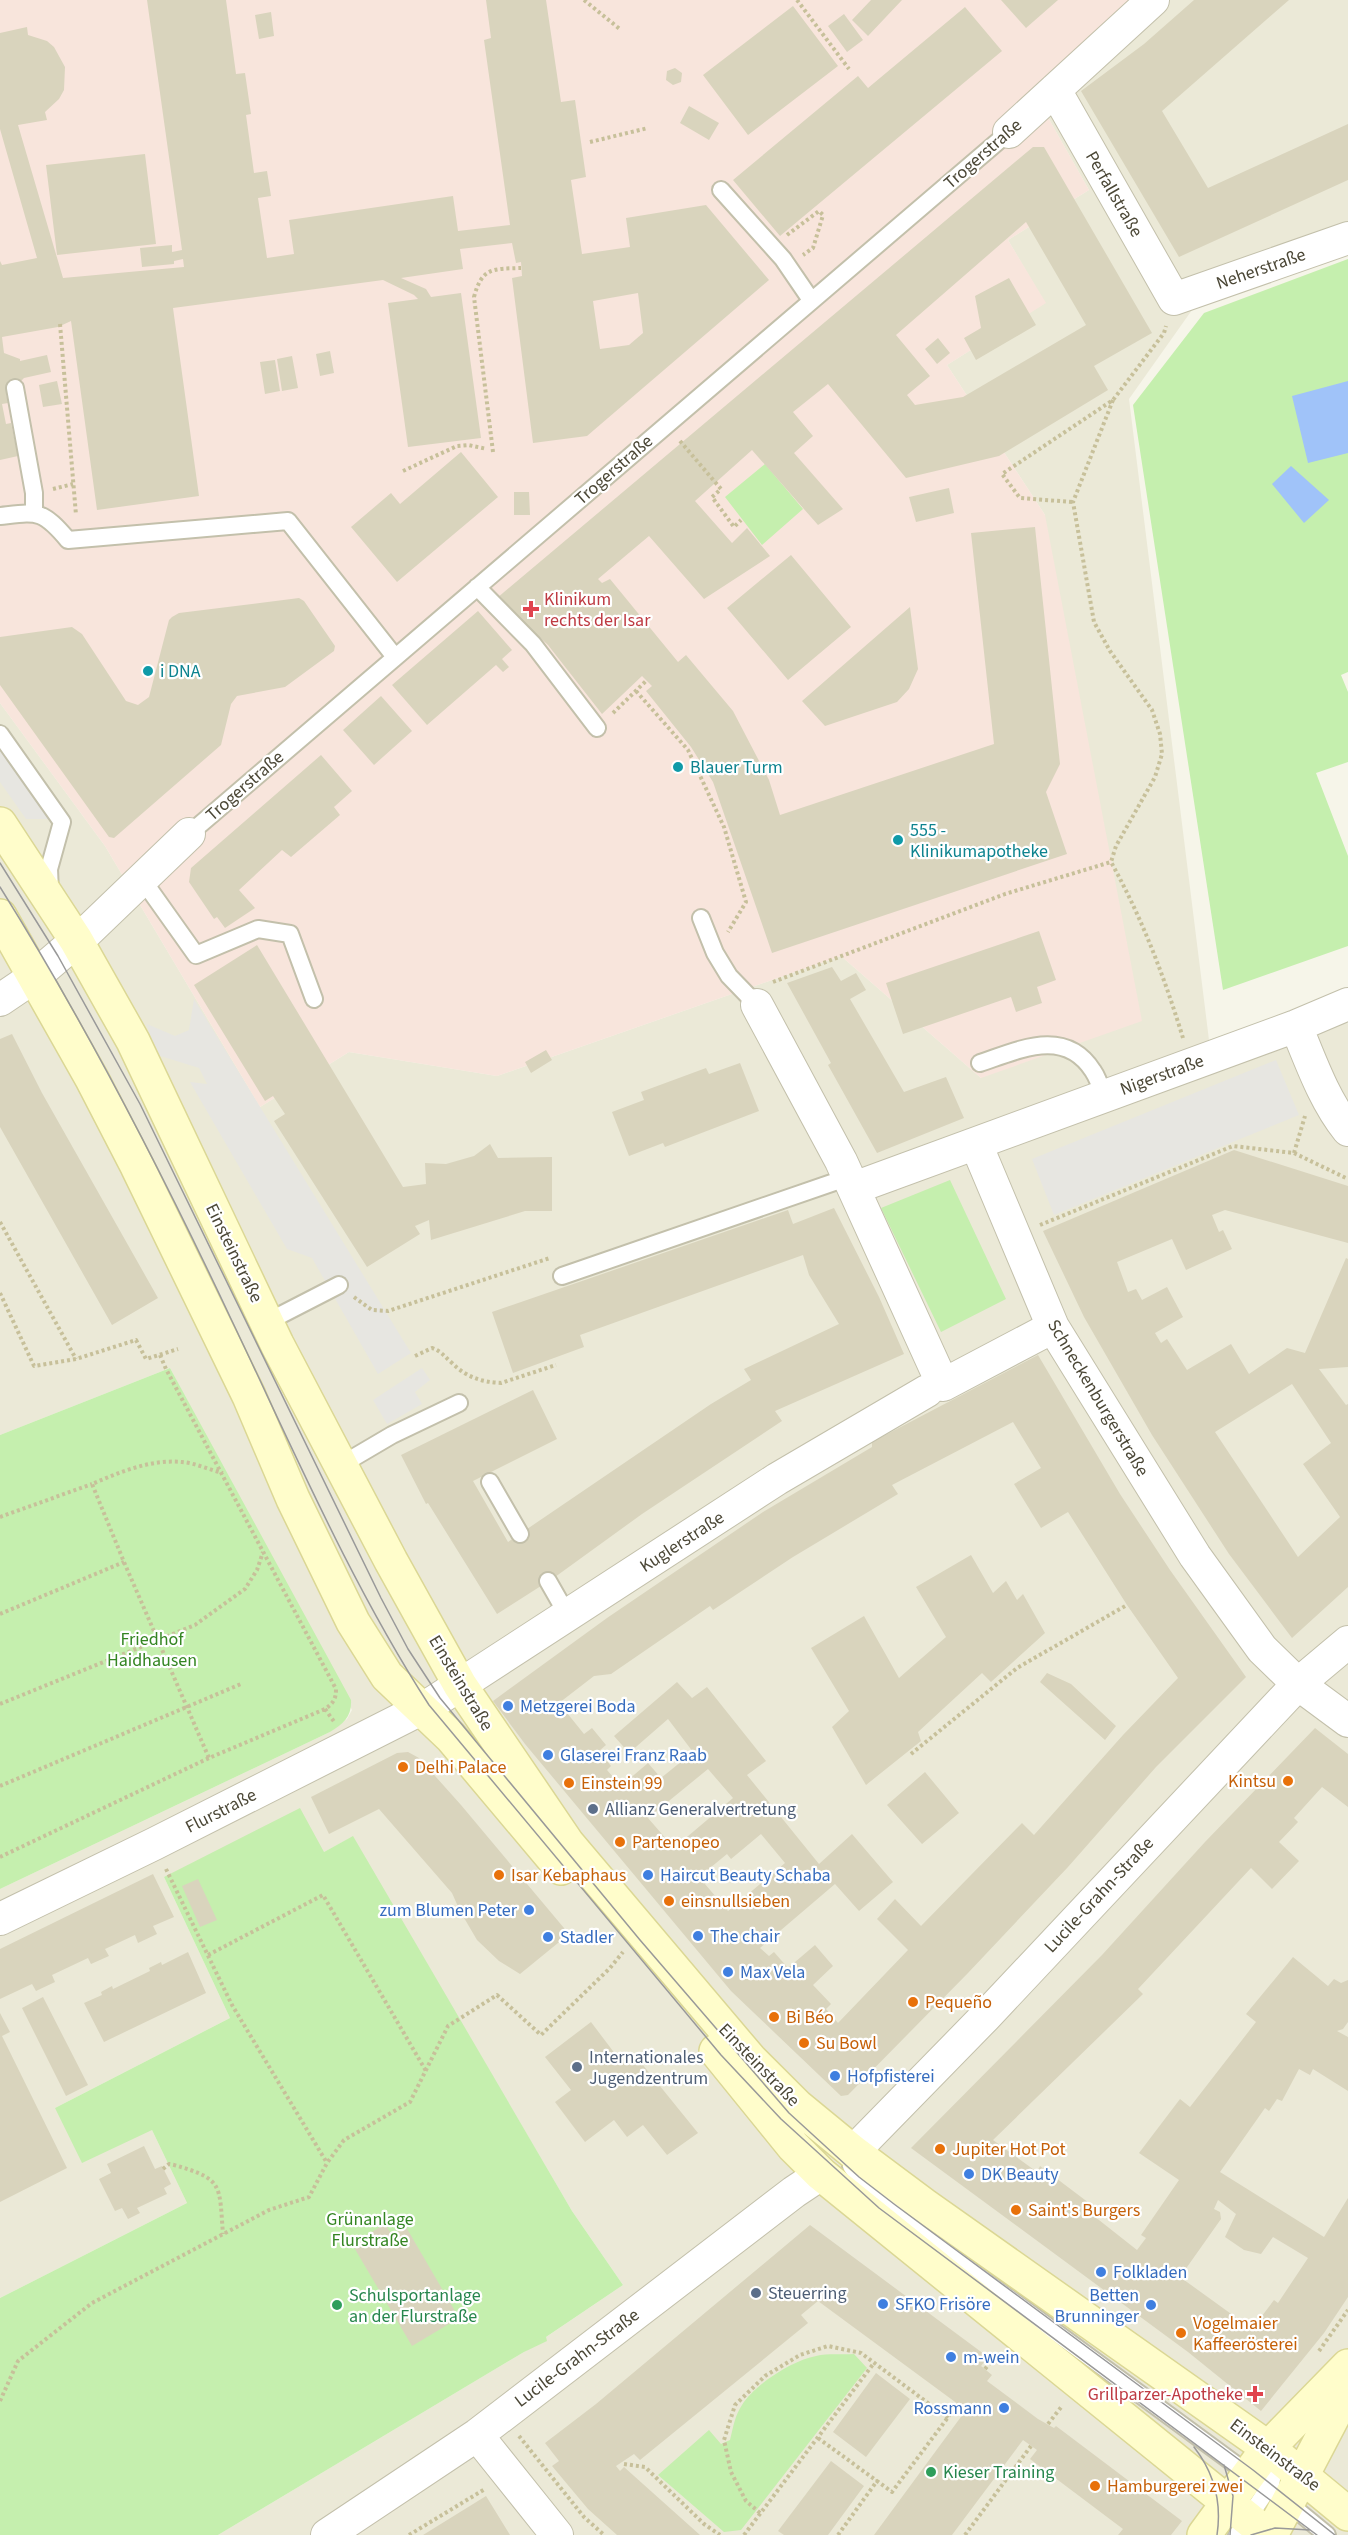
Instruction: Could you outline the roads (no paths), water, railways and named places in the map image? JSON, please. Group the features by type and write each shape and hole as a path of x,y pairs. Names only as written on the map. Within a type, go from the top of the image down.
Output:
{"main road":[{"name":"Einsteinstraße","path":"0,825 142,1044 267,1322 341,1465 440,1697 456,1742 793,2146 821,2174 1250,2525"},
{"name":"Einsteinstraße","path":"0,916 92,1079 137,1166 249,1396 298,1510 353,1622 387,1676 440,1697 568,1844 708,2011 750,2059 797,2106 853,2152 1121,2346 1182,2385 1268,2448 1276,2485 1348,2514"},
{"path":"1250,2525 1276,2485 1268,2448 1348,2366"},
{"path":"1204,2535 1250,2525 1276,2485 1348,2388"}],"street":[{"name":"Trogerstraße","path":"1009,132 1153,0"},
{"name":"Perfallstraße","path":"1055,90 1174,299"},
{"name":"Neherstraße","path":"1174,299 1348,238"},
{"name":"Trogerstraße","path":"0,1000 34,977 189,834"},
{"path":"761,995 851,1183 935,1388"},
{"name":"Nigerstraße","path":"976,1144 1296,1026 1348,1004"},
{"path":"1296,1026 1317,1077 1337,1116 1348,1130"},
{"path":"851,1183 976,1144"},
{"name":"Schneckenburgerstraße","path":"976,1144 1053,1327 1195,1556 1262,1649 1298,1683 1348,1721"},
{"name":"Kuglerstraße","path":"440,1697 568,1617 777,1479 935,1388 1053,1327"},
{"name":"Lucile-Grahn-Straße","path":"853,2152 985,2017 1298,1683 1348,1642"},
{"name":"Flurstraße","path":"0,1919 154,1844 440,1697"},
{"name":"Lucile-Grahn-Straße","path":"327,2535 477,2435 794,2192 821,2174"},
{"path":"477,2435 557,2535"}],"lane":[{"name":"Trogerstraße","path":"189,834 1009,132"},
{"path":"721,190 783,259 811,300"},
{"path":"15,388 34,493 34,512"},
{"path":"0,516 34,512 54,523 68,540 288,521 396,657"},
{"path":"477,587 533,644 597,728"},
{"path":"0,734 62,822 49,868 50,899"},
{"path":"142,879 196,956 258,929 290,934 314,999"},
{"path":"701,918 729,976 761,995"},
{"path":"980,1063 1033,1045 1052,1044 1079,1054 1094,1071 1104,1097"},
{"path":"562,1276 851,1183"},
{"path":"267,1322 339,1285"},
{"path":"341,1465 392,1435 459,1403"},
{"path":"490,1482 520,1534"},
{"path":"548,1581 568,1617"},
{"path":"853,2152 851,2166 868,2190 904,2221 1276,2485 1327,2535"},
{"path":"821,2174 904,2221"}],"water":[{"path":"1348,381 1348,453 1308,463 1292,396"},
{"path":"1291,466 1329,500 1304,523 1272,484"}],"tram line":[{"path":"0,863 58,956 140,1104 381,1598 408,1649 440,1698 640,1940 789,2113 859,2177 1253,2470 1335,2535"},
{"path":"0,887 63,992 151,1155 349,1565 429,1705 721,2055 781,2119 879,2208 1317,2535"},
{"path":"1194,2447 1207,2468 1215,2489 1218,2511 1217,2535"},
{"path":"1224,2465 1233,2496 1230,2535"},
{"path":"1251,2535 1275,2528 1310,2530"}],"place":[{"name":"Klinikum rechts der Isar","path":"531,609"},
{"name":"i DNA","path":"148,671"},
{"name":"Blauer Turm","path":"678,767"},
{"name":"555 - Klinikumapotheke","path":"898,840"},
{"name":"Metzgerei Boda","path":"508,1706"},
{"name":"Glaserei Franz Raab","path":"548,1755"},
{"name":"Delhi Palace","path":"403,1767"},
{"name":"Kintsu","path":"1288,1781"},
{"name":"Einstein 99","path":"569,1783"},
{"name":"Allianz Generalvertretung","path":"593,1809"},
{"name":"Partenopeo","path":"620,1842"},
{"name":"Isar Kebaphaus","path":"499,1875"},
{"name":"Haircut Beauty Schaba","path":"648,1875"},
{"name":"einsnullsieben","path":"669,1901"},
{"name":"zum Blumen Peter","path":"529,1910"},
{"name":"The chair","path":"698,1936"},
{"name":"Stadler","path":"548,1937"},
{"name":"Max Vela","path":"728,1972"},
{"name":"Pequeño","path":"913,2002"},
{"name":"Bi Béo","path":"774,2017"},
{"name":"Su Bowl","path":"804,2043"},
{"name":"Internationales Jugendzentrum","path":"577,2067"},
{"name":"Hofpfisterei","path":"835,2076"},
{"name":"Jupiter Hot Pot","path":"940,2149"},
{"name":"DK Beauty","path":"969,2174"},
{"name":"Saint's Burgers","path":"1016,2210"},
{"name":"Folkladen","path":"1101,2272"},
{"name":"Steuerring","path":"756,2293"},
{"name":"SFKO Frisöre","path":"883,2304"},
{"name":"Schulsportanlage an der Flurstraße","path":"337,2305"},
{"name":"Betten Brunninger","path":"1151,2305"},
{"name":"Vogelmaier Kaffeerösterei","path":"1181,2333"},
{"name":"m-wein","path":"951,2357"},
{"name":"Grillparzer-Apotheke","path":"1255,2394"},
{"name":"Rossmann","path":"1004,2408"},
{"name":"Kieser Training","path":"931,2472"},
{"name":"Hamburgerei zwei","path":"1095,2486"}],"park label":[{"name":"Friedhof Haidhausen","path":"152,1649"},
{"name":"Grünanlage Flurstraße","path":"370,2229"}]}
